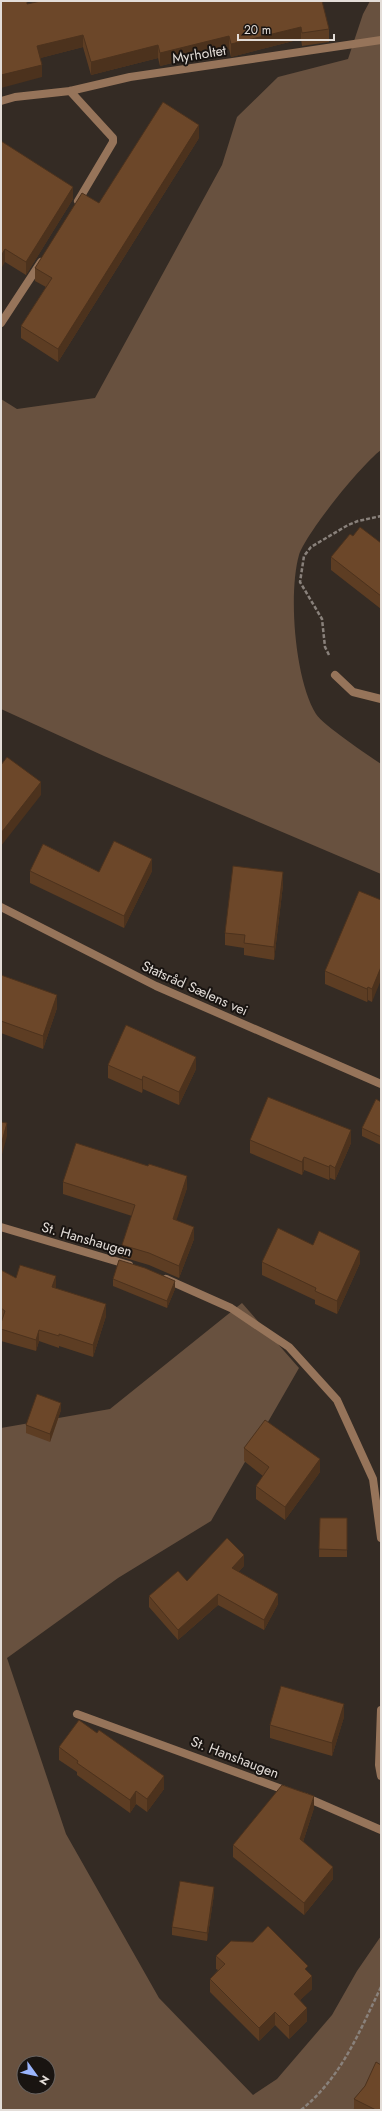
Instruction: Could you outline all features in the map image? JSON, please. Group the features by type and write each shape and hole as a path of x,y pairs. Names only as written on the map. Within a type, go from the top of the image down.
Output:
{"street":[{"name":"Myrholtet","path":"1,101 15,97 70,91 130,77 381,40"},
{"path":"70,91 113,138 113,142 74,209"},
{"path":"1,323 45,256"},
{"path":"335,675 353,692 381,699"},
{"name":"Statsråd Sælens vei","path":"1,907 156,986 381,1084"},
{"name":"St. Hanshaugen","path":"1,1227 140,1268"},
{"path":"161,1276 231,1308 289,1347 337,1400 373,1480 381,1538"},
{"path":"381,1710 379,1765 381,1776"},
{"name":"St. Hanshaugen","path":"77,1714 298,1795 381,1830"}],"path":[{"path":"335,675 336,665 325,647 322,619 300,582 302,562 307,551 316,544 358,521 381,516"},
{"path":"301,2110 311,2102 336,2074 352,2049 381,1987"}],"shaded area":[{"path":"370,1 381,1 381,450 361,469 323,516 304,545 299,555 296,572 294,613 298,659 309,699 316,714 336,732 381,764 381,874 104,756 1,709 1,399 17,409 95,398 222,165 237,117 278,77 348,59 363,14"},
{"path":"242,1303 299,1368 211,1521 118,1578 7,1658 66,1834 159,1998 253,2095 277,2079 332,2015 357,1971 381,1936 381,2066 353,2110 1,2110 1,1428 110,1409"}],"building":[{"path":"27,1 27,4 41,1 322,1 329,29 302,33 301,27 231,44 229,36 160,53 158,45 91,62 83,35 37,46 42,65 1,75 1,2"},
{"path":"163,102 199,125 58,349 21,326 52,278 35,268 82,193 99,203"},
{"path":"1,141 73,187 26,262 5,249 1,256"},
{"path":"360,527 381,543 381,596 331,557 350,534 353,536"},
{"path":"7,757 41,782 1,833 1,765"},
{"path":"114,841 152,859 124,916 30,871 43,844 99,872"},
{"path":"233,866 283,872 274,947 244,943 245,935 225,933"},
{"path":"359,891 381,900 381,967 372,989 368,987 367,989 325,971"},
{"path":"1,975 57,995 43,1036 1,1021"},
{"path":"126,1025 196,1057 179,1092 143,1076 142,1080 108,1065"},
{"path":"268,1097 351,1130 335,1168 304,1157 302,1162 250,1140"},
{"path":"376,1099 381,1102 381,1137 362,1128"},
{"path":"1,1122 7,1123 1,1145"},
{"path":"76,1143 148,1166 149,1164 187,1176 173,1219 194,1227 179,1266 149,1253 122,1245 135,1205 63,1182"},
{"path":"278,1228 313,1245 319,1231 360,1251 337,1301 315,1291 316,1288 262,1262"},
{"path":"119,1260 145,1268 175,1281 167,1301 113,1279"},
{"path":"20,1265 56,1276 52,1287 106,1304 93,1345 59,1334 59,1336 39,1330 36,1340 1,1329 1,1323 5,1311 1,1308 1,1270 16,1278"},
{"path":"37,1394 61,1403 50,1434 26,1425"},
{"path":"265,1420 320,1459 285,1507 256,1486 269,1467 244,1448"},
{"path":"320,1518 347,1518 347,1550 319,1549"},
{"path":"227,1538 244,1555 232,1568 278,1594 264,1620 218,1594 178,1630 149,1596 178,1571 187,1581"},
{"path":"281,1686 344,1704 332,1743 270,1725"},
{"path":"79,1720 97,1733 99,1730 164,1776 147,1799 136,1791 130,1800 77,1763 78,1761 59,1747"},
{"path":"282,1785 314,1796 300,1839 333,1867 304,1903 233,1845"},
{"path":"180,1881 214,1887 207,1933 172,1927"},
{"path":"268,1926 308,1966 305,1969 312,1976 294,1994 307,2008 289,2026 275,2012 259,2028 210,1979 225,1964 216,1956 231,1941 253,1942"},
{"path":"376,2062 381,2065 381,2110 376,2110 354,2099 365,2086"}]}
